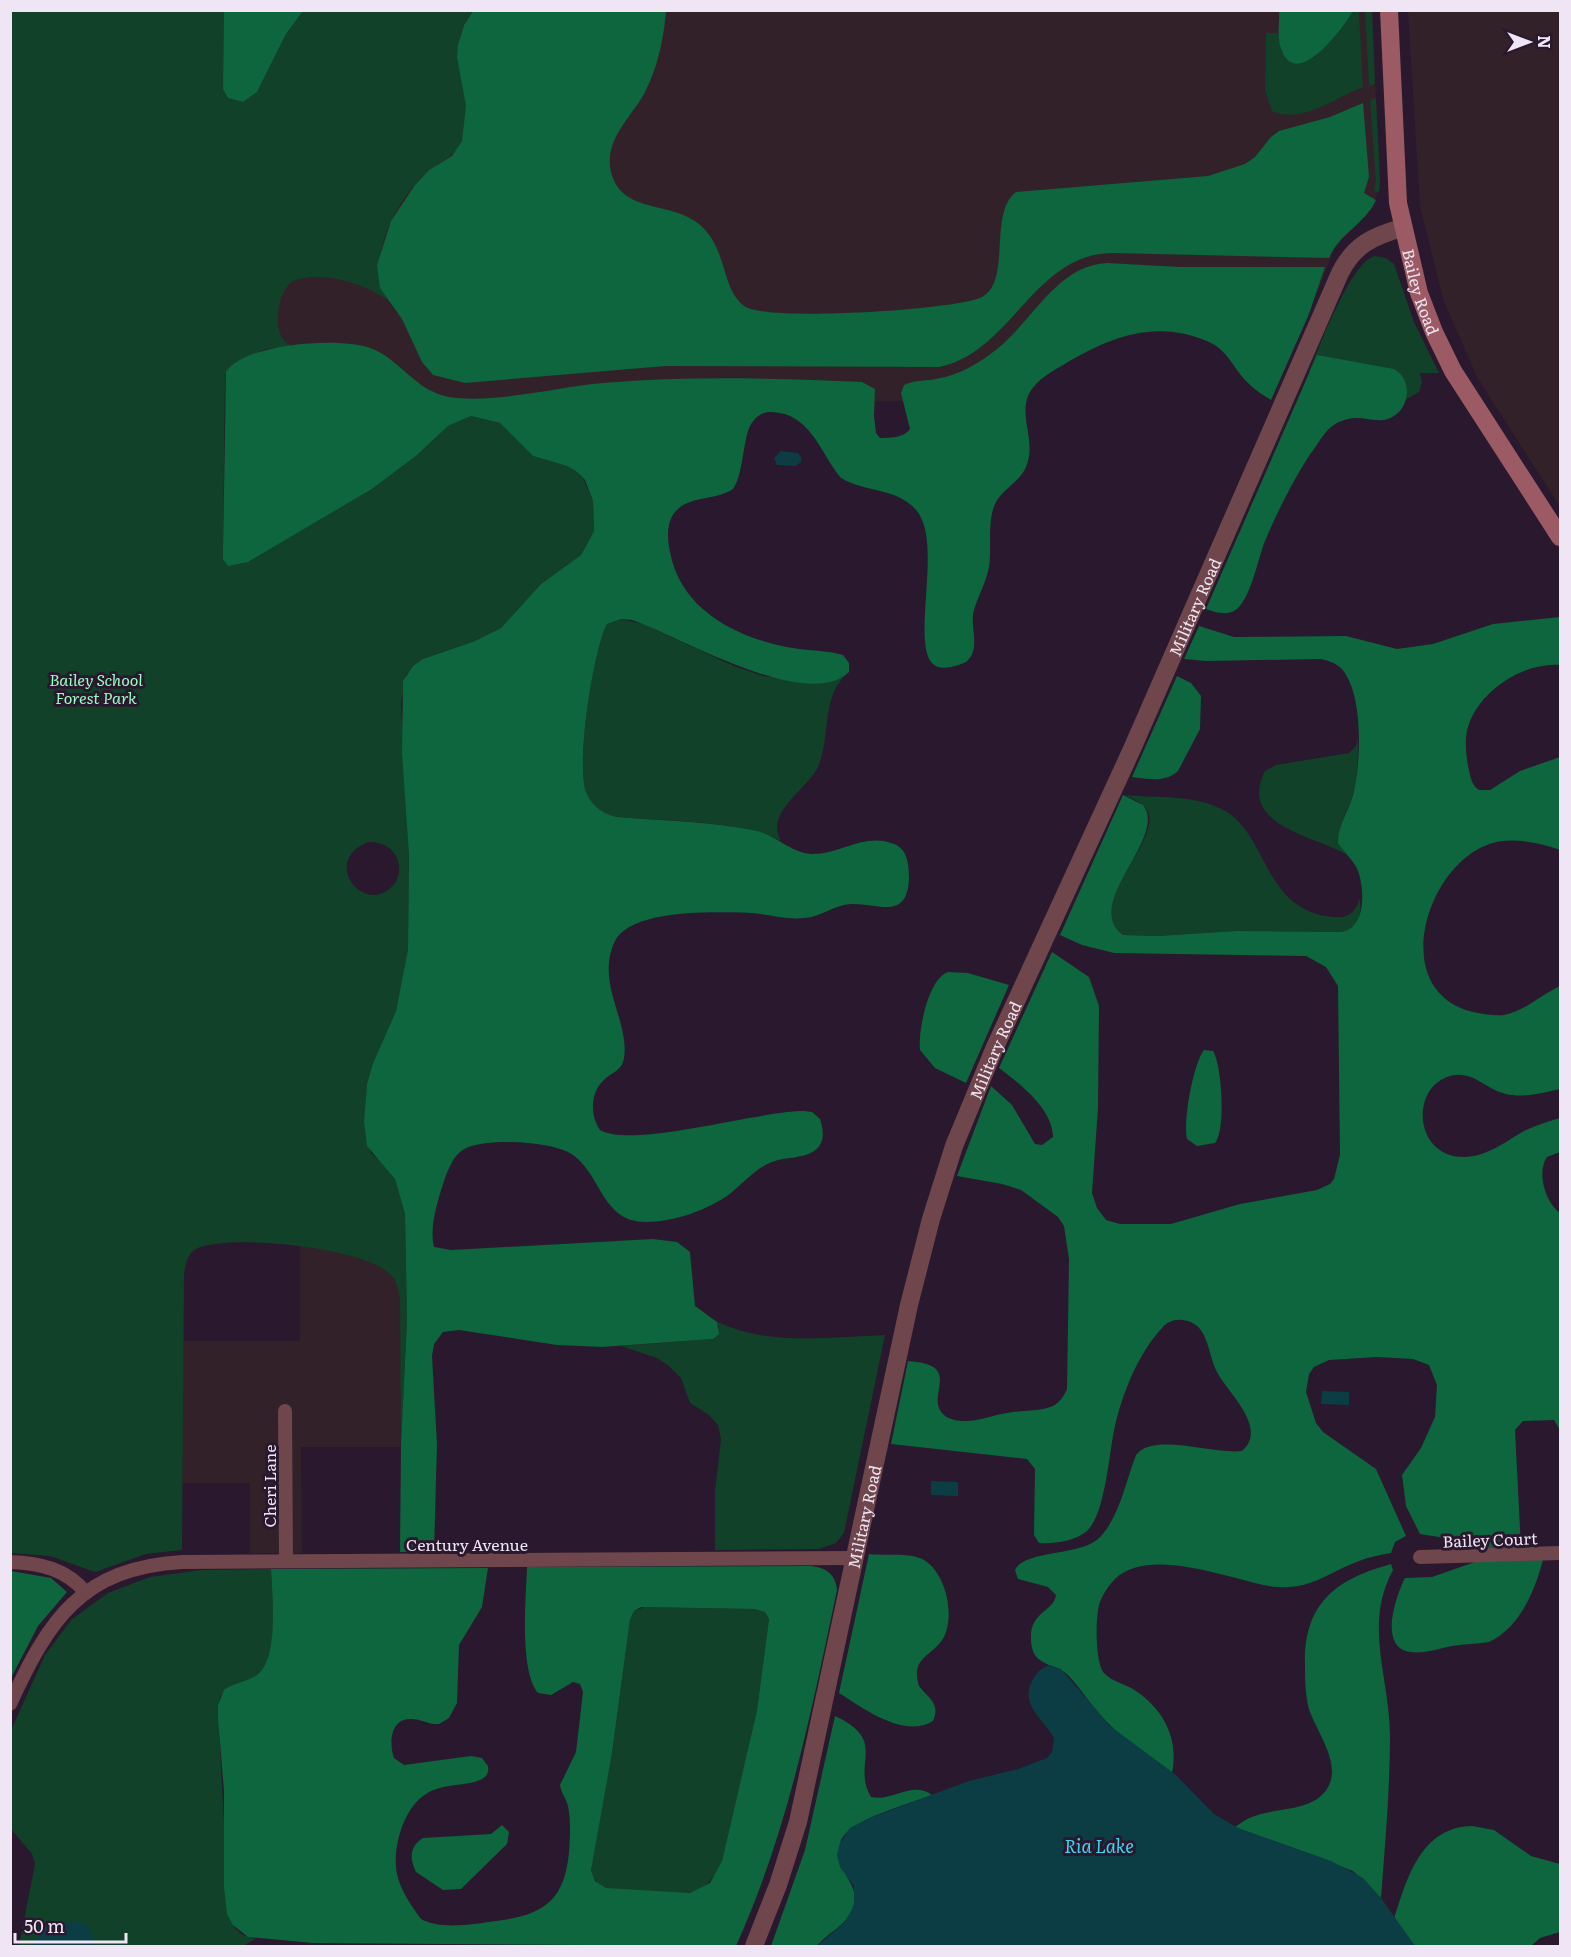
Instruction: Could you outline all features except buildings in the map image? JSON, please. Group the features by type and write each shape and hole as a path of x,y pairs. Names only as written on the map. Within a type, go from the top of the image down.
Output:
{"main road":[{"name":"Bailey Road","path":"1389,10 1397,196 1402,228 1419,292 1443,352 1560,537"}],"street":[{"name":"Military Road","path":"754,1947 782,1875 798,1822 898,1353 943,1180 974,1095 1132,749 1340,273 1350,255 1361,244 1402,228"},
{"name":"Cheri Lane","path":"285,1411 286,1561"},
{"name":"Bailey Court","path":"1420,1557 1560,1553"},
{"name":"Century Avenue","path":"10,1704 43,1638 62,1614 86,1593 120,1575 155,1564 286,1561 855,1558"},
{"path":"10,1562 54,1569 70,1577 86,1593"}],"shaded area":[{"path":"178,11 1372,11 1380,188 1366,216 1336,244 1318,291 1118,316 955,401 181,404"},
{"path":"1408,11 1560,11 1560,507 1477,377 1443,299 1420,206"},
{"path":"300,1218 403,1218 404,1447 301,1447 302,1553 250,1553 250,1483 182,1483 181,1341 300,1341"}],"green space":[{"path":"1279,10 1353,11 1341,29 1320,51 1309,60 1299,64 1289,61 1280,46"},
{"name":"Bailey School Forest Park","path":"10,11 224,11 223,89 228,98 243,102 257,92 286,34 303,11 473,11 463,26 459,42 459,59 465,93 465,127 457,149 418,181 406,196 387,230 379,267 381,285 388,300 366,288 341,280 314,277 291,282 279,306 278,327 286,342 293,346 265,349 226,372 223,550 248,562 372,489 416,456 448,426 471,416 500,423 533,456 567,466 577,472 584,480 593,501 594,531 581,555 541,584 501,628 475,641 423,659 406,675 401,703 409,855 408,949 396,1011 373,1063 367,1085 364,1121 371,1153 389,1168 395,1179 405,1214 407,1320 401,1444 400,1301 397,1284 391,1275 377,1265 328,1250 239,1242 198,1248 189,1256 184,1276 182,1550 146,1554 95,1572 50,1556 11,1553","holes":["368,842 390,848 394,853 398,859 399,874 396,882 384,892 372,895 352,884 347,873 347,862 354,851"]},
{"path":"224,11 303,11 286,34 257,92 243,102 228,98 223,89"},
{"path":"473,11 666,11 660,51 654,71 641,99 622,126 613,145 610,166 614,181 622,192 632,199 695,221 706,231 719,253 736,298 744,306 759,311 822,314 901,310 965,302 982,297 991,289 996,277 1003,215 1008,202 1016,192 1208,176 1245,164 1255,157 1271,137 1279,131 1330,117 1363,103 1369,177 1364,193 1376,200 1366,216 1339,242 1329,258 1113,253 1086,257 1063,269 1042,285 986,343 964,358 939,367 665,366 465,383 433,375 422,362 402,319 380,288 377,265 391,221 415,185 429,170 452,156 462,141 466,106 457,57 458,45 464,25"},
{"path":"1353,11 1359,11 1363,87 1306,112 1294,115 1272,111 1265,90 1266,33 1278,33 1282,52 1314,58"},
{"path":"1365,11 1372,11 1375,84 1369,86"},
{"path":"1376,98 1379,192 1374,191 1376,182 1370,100"},
{"path":"1375,256 1386,258 1394,264 1414,322 1439,373 1420,373 1422,383 1419,392 1405,400 1407,395 1309,372 1346,289 1366,261"},
{"path":"1107,263 1180,267 1325,267 1309,314 1271,400 1249,384 1216,346 1189,335 1170,332 1133,334 1115,340 1080,355 1052,371 1037,383 1027,399 1026,416 1030,450 1026,467 998,499 993,511 990,527 989,567 974,610 973,651 966,662 944,668 935,666 927,652 925,615 927,549 925,529 919,514 903,499 841,478 805,427 796,419 785,414 771,412 760,415 750,427 733,489 720,495 690,502 678,509 671,518 668,541 676,573 686,591 715,619 753,638 773,644 843,655 849,663 849,672 829,682 804,683 774,678 709,654 632,620 621,619 607,624 596,658 583,758 586,792 599,809 617,817 705,823 757,831 797,851 811,854 832,851 862,842 883,841 899,846 905,854 909,874 907,892 897,905 881,907 851,904 804,918 750,913 675,914 637,923 623,932 614,943 609,973 625,1044 624,1058 619,1069 599,1085 594,1097 594,1118 600,1130 616,1135 639,1135 804,1111 812,1112 820,1119 823,1130 820,1145 809,1154 768,1164 712,1205 668,1220 646,1222 631,1220 620,1214 611,1206 583,1164 564,1150 535,1144 501,1142 472,1146 459,1153 449,1168 437,1205 433,1222 434,1247 451,1250 653,1239 677,1242 690,1252 695,1306 717,1322 719,1334 713,1339 602,1347 557,1345 459,1330 443,1332 434,1344 432,1356 437,1444 434,1552 400,1552 401,1444 407,1320 405,1214 395,1179 367,1146 364,1121 367,1084 373,1063 396,1011 408,949 409,855 402,753 403,681 413,666 423,659 475,641 501,628 541,584 581,555 594,531 593,501 585,480 577,472 567,466 533,456 500,423 471,416 448,426 416,456 372,489 248,562 228,566 223,559 226,372 236,362 252,354 295,345 340,343 373,349 383,354 427,389 437,394 466,399 505,397 603,383 667,379 862,382 875,389 876,433 880,438 892,438 910,429 901,393 904,385 944,377 975,364 1010,338 1059,284 1089,266"},
{"path":"1317,355 1394,369 1405,380 1407,396 1405,403 1401,410 1388,419 1346,419 1330,428 1309,456 1285,498 1265,541 1250,587 1242,603 1237,609 1226,613 1206,609"},
{"path":"1560,617 1560,665 1532,668 1519,673 1494,690 1475,712 1467,729 1466,745 1470,776 1479,790 1490,790 1520,771 1560,757 1560,850 1536,843 1501,841 1470,855 1450,874 1435,899 1426,926 1424,954 1430,979 1446,999 1473,1012 1496,1015 1512,1013 1560,986 1560,1089 1513,1095 1498,1091 1471,1077 1456,1075 1435,1084 1427,1095 1423,1108 1423,1122 1427,1135 1435,1146 1448,1154 1464,1157 1481,1154 1526,1130 1560,1118 1560,1152 1547,1157 1542,1171 1547,1195 1560,1213 1560,1430 1554,1420 1523,1421 1515,1430 1521,1548 1470,1549 1439,1537 1420,1534 1406,1506 1402,1475 1421,1448 1435,1417 1437,1385 1429,1365 1413,1359 1377,1357 1329,1360 1314,1367 1309,1374 1306,1392 1316,1423 1323,1432 1376,1469 1406,1536 1395,1542 1391,1553 1363,1560 1316,1581 1295,1586 1269,1586 1212,1572 1168,1565 1148,1565 1130,1570 1115,1579 1104,1593 1098,1608 1097,1639 1101,1668 1107,1676 1146,1699 1162,1716 1171,1737 1174,1760 1172,1773 1117,1732 1068,1675 1038,1659 1034,1654 1032,1628 1038,1617 1051,1605 1056,1595 1048,1587 1018,1579 1015,1570 1029,1559 1078,1548 1098,1539 1117,1511 1136,1455 1145,1448 1170,1445 1242,1451 1249,1442 1251,1432 1249,1421 1217,1372 1202,1332 1191,1322 1176,1320 1168,1323 1153,1338 1139,1361 1122,1400 1099,1511 1087,1531 1077,1537 1051,1543 1039,1543 1034,1535 1035,1469 1027,1459 891,1444 908,1361 935,1368 940,1382 939,1407 946,1417 951,1419 976,1420 1007,1413 1048,1408 1060,1401 1067,1389 1069,1259 1064,1226 1058,1217 1021,1190 1002,1184 957,1176 991,1086 1012,1105 1035,1144 1042,1145 1053,1137 1052,1127 1034,1098 999,1068 1052,952 1089,977 1099,1006 1098,1108 1092,1193 1097,1208 1106,1220 1120,1224 1171,1224 1240,1204 1317,1190 1330,1184 1334,1179 1340,1155 1338,986 1326,967 1306,956 1114,953 1082,945 1060,935 1123,795 1143,805 1148,819 1145,834 1112,906 1113,922 1123,935 1158,936 1236,931 1340,932 1349,930 1359,917 1362,888 1358,871 1338,843 1341,824 1353,795 1358,766 1359,730 1354,695 1349,681 1340,667 1321,659 1206,661 1184,659 1199,626 1234,637 1346,636 1397,649 1433,644 1493,624"},
{"path":"621,619 643,624 734,666 763,676 823,683 845,676 837,685 832,696 818,767 789,801 778,820 777,830 781,841 764,834 723,825 617,817 607,814 591,801 583,778 583,758 592,682 596,658 607,624"},
{"path":"1177,676 1191,683 1201,696 1200,729 1178,771 1173,775 1156,779 1132,777"},
{"path":"1358,738 1355,787 1340,832 1342,847 1347,855 1300,835 1270,817 1262,805 1259,790 1265,771 1276,765 1349,753 1356,746"},
{"path":"1123,795 1190,800 1216,806 1241,824 1280,888 1294,902 1311,912 1344,917 1351,914 1360,898 1358,921 1352,928 1340,932 1236,931 1158,936 1123,935 1113,922 1112,907 1117,890 1145,838 1149,823 1145,807"},
{"path":"948,972 968,973 1009,985 966,1083 935,1068 920,1050 926,1006 935,984"},
{"path":"1204,1050 1213,1051 1216,1058 1222,1112 1221,1125 1215,1143 1197,1146 1187,1139 1186,1120 1196,1067"},
{"path":"714,1320 755,1334 776,1337 820,1338 885,1335 844,1533 836,1543 819,1549 715,1550 715,1491 721,1439 718,1425 709,1415 690,1403 681,1378 669,1366 657,1358 621,1346 713,1339 719,1327"},
{"path":"869,1554 905,1555 924,1560 932,1566 943,1584 948,1606 947,1628 944,1637 924,1658 918,1669 919,1686 932,1701 935,1710 933,1721 922,1726 897,1724 884,1719 839,1693"},
{"path":"1543,1560 1536,1584 1518,1618 1500,1636 1489,1642 1457,1645 1425,1652 1410,1652 1400,1648 1394,1641 1392,1620 1394,1608 1405,1578 1432,1577 1475,1562"},
{"path":"1391,1564 1393,1570 1384,1591 1379,1632 1390,1737 1381,1898 1353,1871 1235,1827 1263,1813 1308,1803 1323,1794 1330,1784 1331,1762 1309,1709 1306,1692 1306,1643 1310,1625 1317,1610 1339,1586 1354,1577"},
{"path":"810,1566 825,1570 832,1576 837,1590 796,1771 770,1859 736,1946 313,1943 248,1937 233,1925 227,1914 224,1887 224,1791 218,1705 224,1690 254,1677 265,1666 272,1640 273,1624 271,1569 488,1568 482,1607 459,1645 457,1703 449,1718 439,1724 414,1719 403,1720 395,1728 392,1746 394,1758 404,1765 471,1756 482,1758 488,1766 488,1773 480,1780 439,1788 418,1800 405,1819 401,1830 396,1853 397,1874 404,1892 421,1919 436,1924 472,1924 522,1916 546,1905 555,1896 566,1870 570,1841 569,1811 560,1785 576,1752 583,1692 580,1684 573,1682 551,1695 538,1693 532,1682 528,1668 525,1633 527,1567","holes":["641,1607 754,1609 765,1612 769,1619 757,1710 722,1861 710,1883 690,1893 606,1888 595,1881 591,1870 612,1753 630,1620 634,1611"]},
{"path":"271,1569 273,1623 270,1652 266,1663 251,1679 220,1697 218,1710 224,1823 235,1928 243,1935 256,1939 243,1946 19,1946 35,1864 32,1854 11,1829 11,1730 45,1655 71,1620 108,1593 150,1577 201,1570"},
{"path":"11,1571 51,1578 67,1592 38,1626 11,1678"},
{"path":"645,1607 754,1609 765,1612 769,1619 757,1710 722,1861 709,1882 701,1888 683,1894 606,1888 596,1880 591,1870 612,1753 630,1620 634,1611"},
{"path":"835,1716 861,1734 866,1753 866,1785 871,1797 887,1797 910,1790 925,1791 932,1795 869,1818 847,1832 841,1840 842,1867 853,1889 855,1899 849,1916 841,1925 817,1946 771,1946 805,1850"},
{"path":"502,1825 509,1832 507,1844 461,1889 443,1890 416,1872 412,1862 412,1853 415,1845 423,1838 491,1834"},
{"path":"1472,1826 1494,1830 1531,1856 1560,1864 1560,1932 1540,1938 1531,1946 1415,1946 1394,1919 1411,1872 1428,1845 1440,1835"}],"water":[{"path":"781,451 798,453 801,462 796,466 777,465 774,458"},
{"path":"1322,1391 1349,1392 1349,1405 1321,1404"},
{"path":"931,1481 958,1482 958,1496 931,1495"},
{"name":"Ria Lake","path":"1049,1665 1061,1669 1110,1726 1176,1775 1214,1814 1238,1828 1331,1861 1363,1878 1381,1898 1415,1946 817,1946 844,1923 854,1906 854,1886 840,1867 837,1855 840,1843 850,1828 872,1817 969,1781 1018,1769 1047,1758 1052,1752 1054,1738 1034,1711 1029,1698 1029,1690 1037,1673"},
{"path":"57,1921 84,1924 93,1937 95,1946 31,1946 42,1928"}]}
